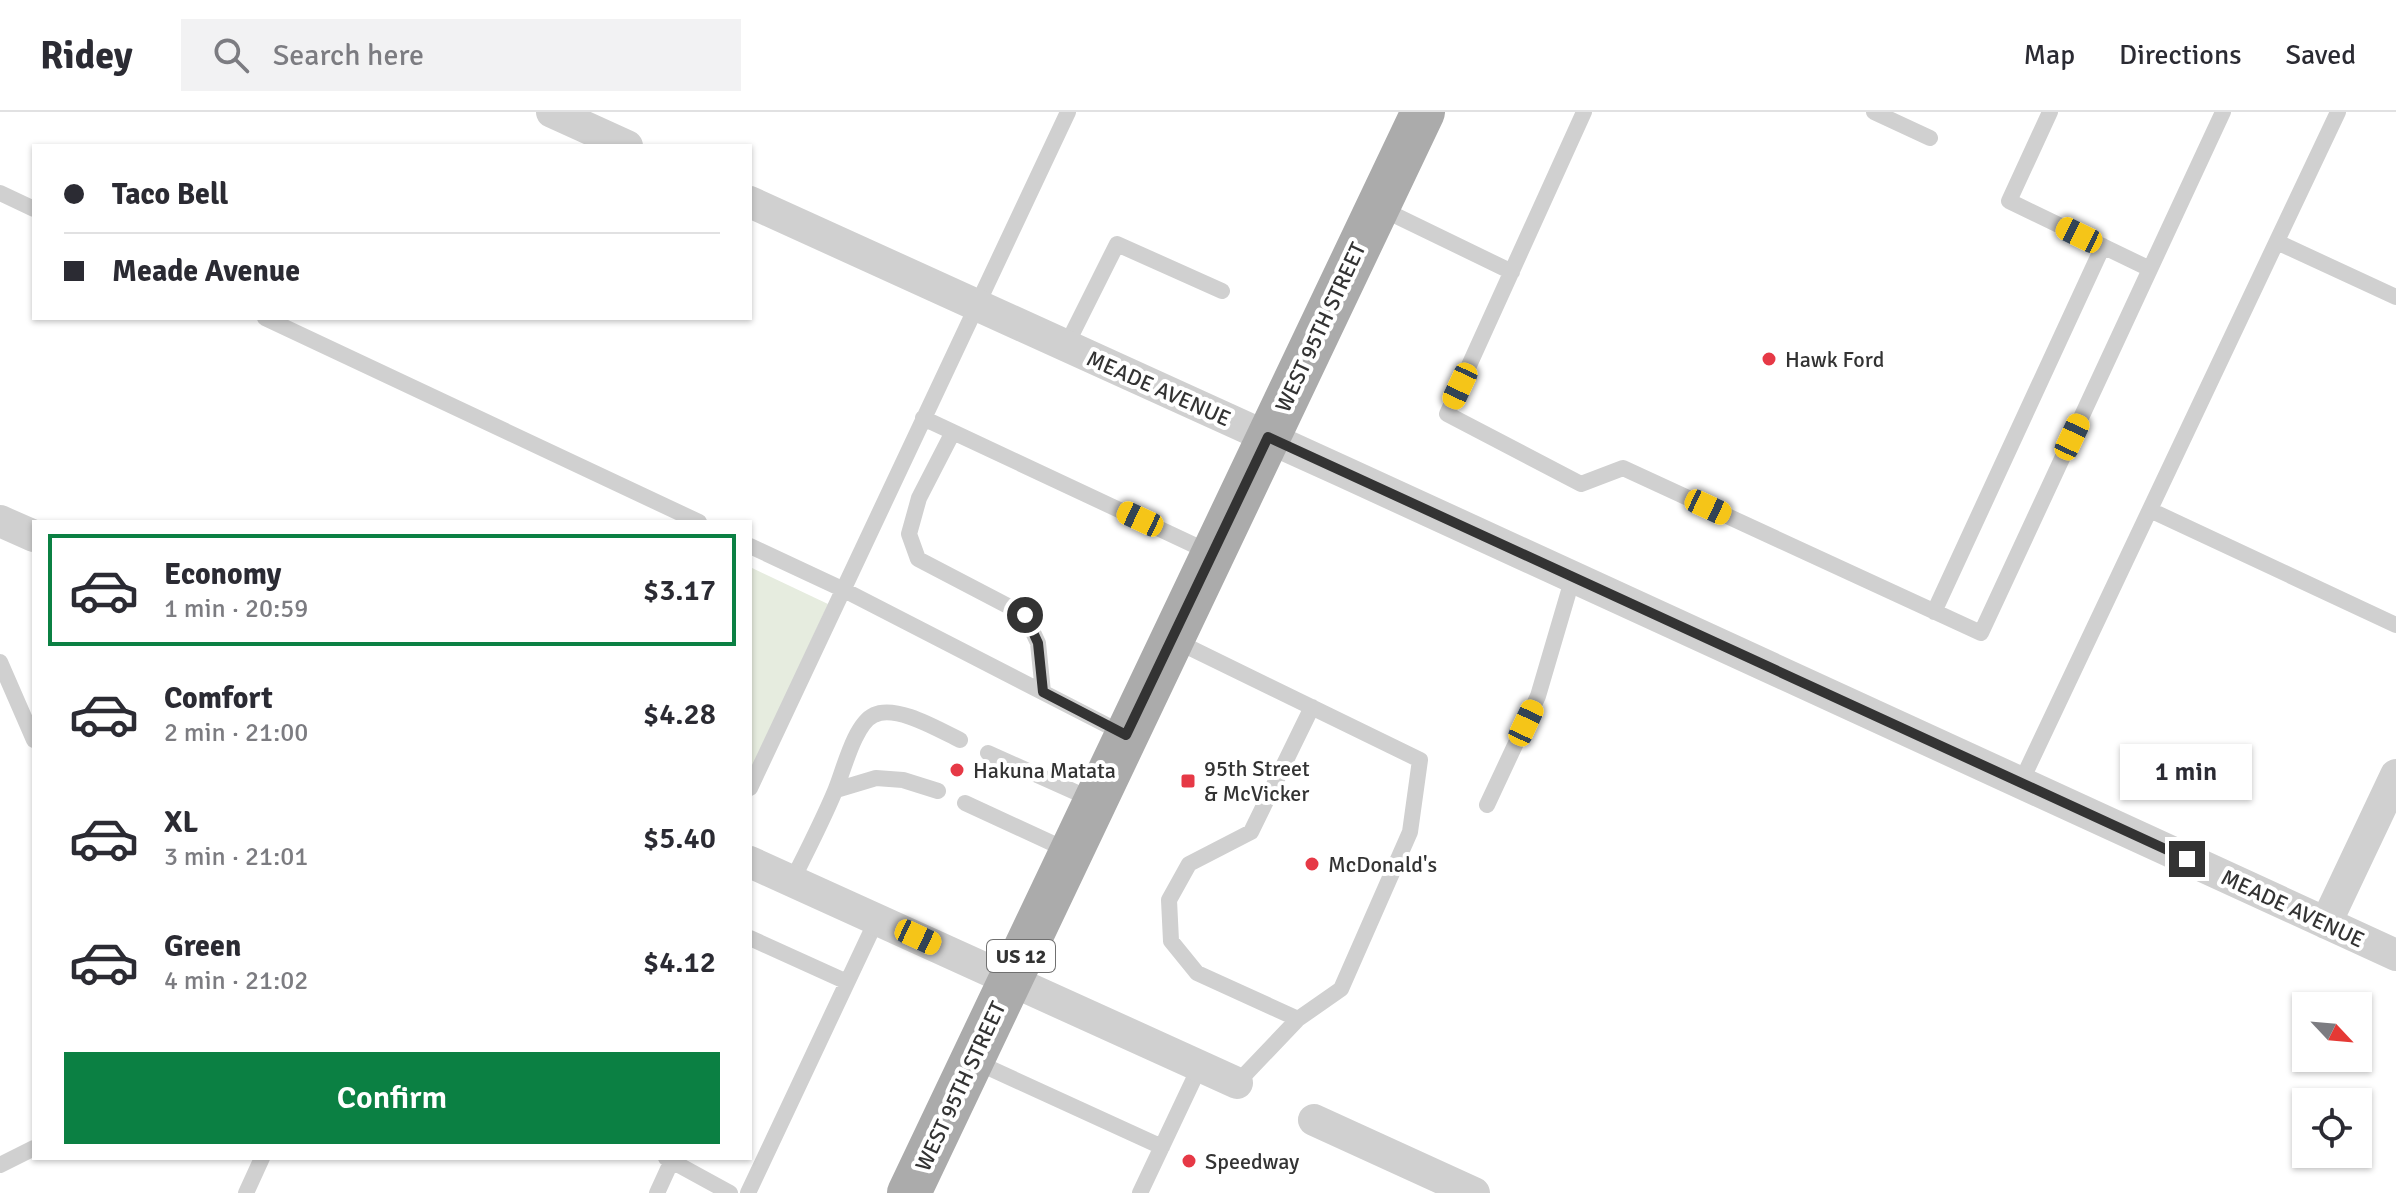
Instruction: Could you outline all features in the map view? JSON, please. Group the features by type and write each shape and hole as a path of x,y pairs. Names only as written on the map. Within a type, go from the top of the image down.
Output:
{"main road":[{"name":"WEST 95TH STREET","path":"909,1193 1423,112"}],"street":[{"path":"552,112 623,144"},
{"name":"MEADE AVENUE","path":"752,203 2396,955"},
{"path":"0,521 32,535"},
{"path":"2326,923 2396,775"},
{"path":"752,863 1237,1083"},
{"path":"1314,1120 1474,1193"}],"lane":[{"path":"752,784 1068,112"},
{"path":"1584,112 1447,414 1581,484 1623,468 1981,633 2223,112"},
{"path":"1874,112 1930,138"},
{"path":"2050,112 2009,201 2150,269"},
{"path":"2021,782 2338,112"},
{"path":"0,193 32,208"},
{"path":"1377,207 1512,272"},
{"path":"2277,242 2396,297"},
{"path":"1066,346 1117,244 1222,291"},
{"path":"1934,612 2103,246"},
{"path":"269,320 695,520"},
{"path":"923,418 1213,553"},
{"path":"953,432 919,498 909,534 918,559 1025,615 1038,643 1043,692"},
{"path":"2150,510 2396,625"},
{"path":"752,547 842,589 1126,735"},
{"path":"1487,805 1538,696 1573,577"},
{"path":"1173,639 1420,760 1410,832 1341,989 1298,1019 1237,1083"},
{"path":"0,662 32,735"},
{"path":"1298,1019 1197,973 1171,941 1169,900 1189,864 1251,832 1312,707"},
{"path":"792,881 836,790 848,754 864,724 874,714 902,713 960,740"},
{"path":"988,753 1095,801"},
{"path":"836,790 876,778 903,780 938,791"},
{"path":"965,803 1071,852"},
{"path":"748,1193 877,919"},
{"path":"752,939 847,982"},
{"path":"972,1060 1162,1147"},
{"path":"1140,1193 1200,1066"},
{"path":"0,1165 32,1149"},
{"path":"246,1193 261,1160"},
{"path":"657,1193 670,1160"},
{"path":"672,1160 730,1193"}],"shaded area":[{"path":"752,568 828,604 752,769"}],"place":[{"name":"Hawk Ford","path":"1769,359"},
{"name":"Hakuna Matata","path":"957,770"},
{"name":"95th Street & McVicker","path":"1188,781"},
{"name":"McDonald's","path":"1312,864"},
{"name":"Speedway","path":"1189,1161"}],"route":[{"path":"1025,615 1038,643 1043,692 1126,735 1268,437 2187,859"}]}
